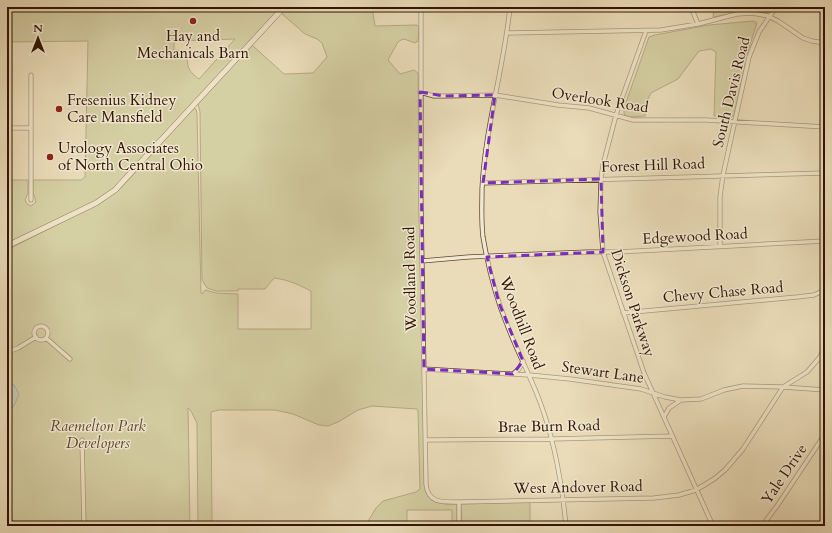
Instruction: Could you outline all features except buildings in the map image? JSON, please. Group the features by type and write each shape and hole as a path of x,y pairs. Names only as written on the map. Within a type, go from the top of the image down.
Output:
{"street":[{"path":"7,246 96,203 119,187 284,7"},
{"name":"Woodland Road","path":"421,7 420,92 426,484 428,494 432,498 438,501 459,502"},
{"name":"Woodhill Road","path":"510,7 507,33 486,146 482,223 487,257 499,303 540,403 552,439 564,499 566,526"},
{"path":"691,7 698,24"},
{"name":"South Davis Road","path":"720,246 719,204 723,175 752,49 768,16 776,7"},
{"path":"507,33 646,31 698,24 746,13 768,16 782,23 803,38 825,43"},
{"name":"Dickson Parkway","path":"646,31 609,137 601,179 600,212 603,252 644,373 713,526"},
{"path":"31,75 31,200"},
{"name":"Overlook Road","path":"420,92 434,96 495,96 589,108 633,120 706,120 825,127"},
{"path":"7,128 31,128"},
{"name":"Forest Hill Road","path":"483,182 825,173"},
{"name":"Edgewood Road","path":"422,261 825,241"},
{"name":"Chevy Chase Road","path":"623,313 797,297 814,295 825,290"},
{"path":"42,326 47,330 48,334 46,338 41,340 36,337 34,333 36,329 42,326"},
{"path":"7,352 18,348 36,337"},
{"path":"46,338 70,359"},
{"path":"784,387 807,372 820,357 825,346"},
{"path":"513,374 523,361"},
{"name":"Stewart Lane","path":"424,369 529,375 590,382 641,389 665,397 681,400 701,399 724,390 743,386 825,390"},
{"name":"West Andover Road","path":"459,502 654,498 679,495 696,490 714,479 738,456 784,387"},
{"path":"664,417 669,408 681,400"},
{"name":"Yale Drive","path":"762,526 825,434"},
{"name":"Brae Burn Road","path":"426,440 672,436"},
{"path":"82,440 84,526"},
{"path":"459,502 459,526"}],"highlighted area":[{"path":"420,92 444,96 495,95 483,183 601,179 603,252 487,257 499,303 523,361 513,374 424,369"}],"green space":[{"path":"7,7 281,7 116,187 94,202 7,243 7,180 28,180 28,193 25,200 27,204 31,206 36,202 33,192 33,180 81,180 85,177 88,41 7,42","holes":["235,39 199,79 188,67 187,51 174,50 174,41"]},
{"name":"Raemelton Park Developers","path":"286,7 372,7 375,26 417,25 419,27 418,41 415,43 404,39 401,40 398,42 388,60 400,74 414,70 418,73 419,206 425,488 429,497 437,502 457,504 457,526 452,526 452,510 407,510 407,526 365,526 376,508 383,501 416,492 420,489 417,409 372,406 358,410 328,426 319,425 293,414 275,410 219,410 211,412 211,526 198,526 197,423 188,408 190,526 7,526 7,250 100,203 121,188 193,109 196,109 197,114 201,293 202,294 205,290 216,293 238,294 238,329 311,329 311,291 297,284 274,278 265,289 216,291 207,288 202,280 200,112 198,104 252,45 284,74 313,73 327,57 322,43 305,34 281,13"},
{"path":"714,7 773,7 770,11 765,13 745,11 713,17"},
{"path":"753,21 757,23 748,51 734,115 731,118 714,116 716,52 711,49 699,51 678,79 651,93 647,101 645,116 629,117 624,114 624,108 649,37 709,25"},
{"path":"530,502 530,526 462,526 461,504"}],"water":[{"path":"7,381 14,385 19,394 14,406 7,413"}],"place":[{"name":"Hay and Mechanicals Barn","path":"193,21"},
{"name":"Fresenius Kidney Care Mansfield","path":"59,109"},
{"name":"Urology Associates of North Central Ohio","path":"50,157"}]}
